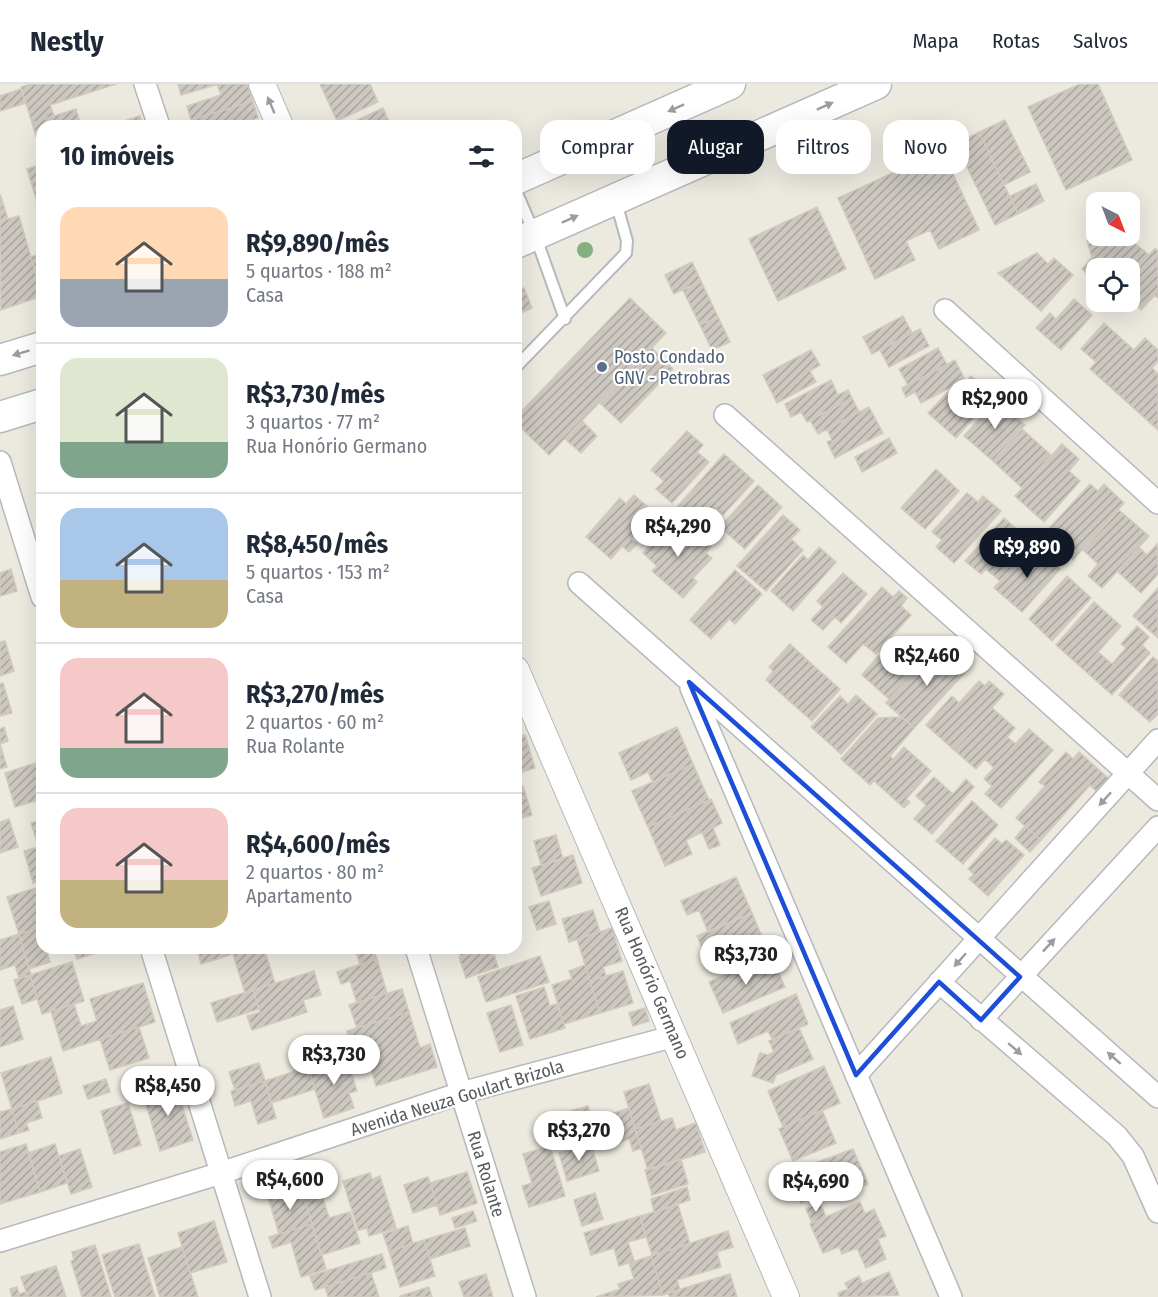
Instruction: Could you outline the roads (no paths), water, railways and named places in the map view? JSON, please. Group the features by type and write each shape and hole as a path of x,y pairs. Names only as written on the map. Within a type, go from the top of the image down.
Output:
{"main road":[{"path":"522,175 730,84"},
{"path":"526,239 876,84"},
{"path":"0,360 36,349"},
{"path":"0,417 36,406"}],"street":[{"path":"145,84 157,120"},
{"path":"262,84 277,120"},
{"path":"945,310 1158,502"},
{"path":"725,415 1158,800"},
{"path":"0,462 36,578"},
{"path":"579,583 1020,977 1158,1097"},
{"path":"689,682 951,1297"},
{"name":"Rua Honório Germano","path":"522,684 786,1297"},
{"path":"856,1075 1158,740"},
{"path":"981,1020 1158,826"},
{"path":"153,954 260,1297"},
{"name":"Rua Rolante","path":"418,954 525,1297"},
{"path":"939,982 1117,1136 1133,1156 1158,1212"},
{"name":"Avenida Neuza Goulart Brizola","path":"0,1241 221,1173 460,1093 675,1036"}],"lane":[{"path":"522,361 626,253 627,241 615,199"},
{"path":"522,220 526,239 565,319"}],"place":[{"name":"Posto Condado GNV - Petrobras","path":"602,367"}]}
